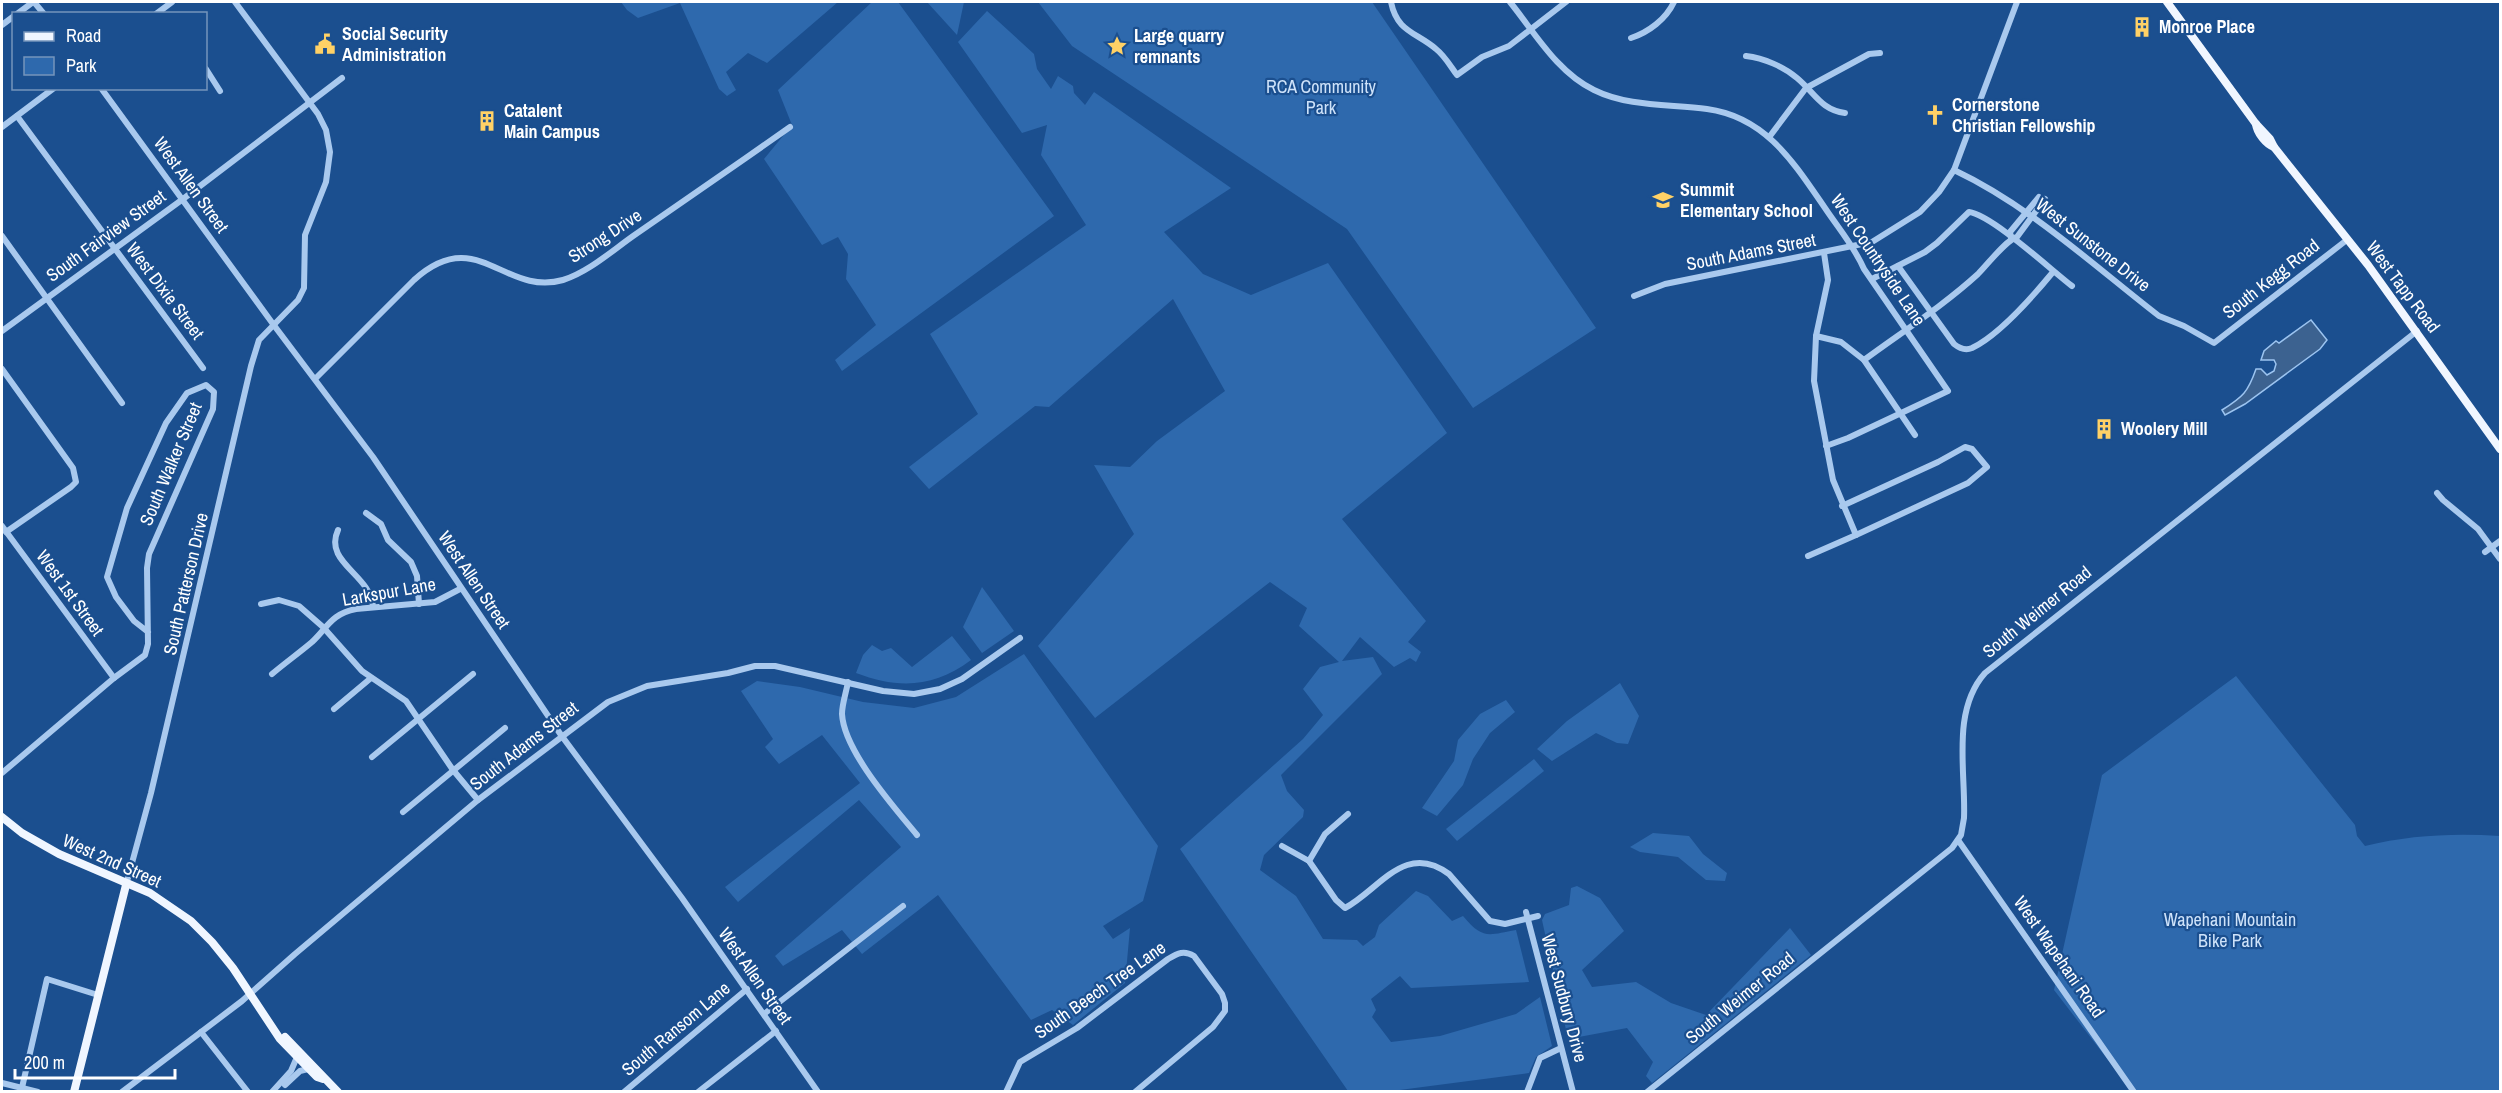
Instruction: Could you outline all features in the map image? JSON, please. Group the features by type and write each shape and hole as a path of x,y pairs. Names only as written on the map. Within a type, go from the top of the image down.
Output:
{"main road":[{"name":"West Tapp Road","path":"2167,2 2256,124 2268,144 2274,147 2383,284 2500,449"},
{"name":"West 2nd Street","path":"2,817 22,833 59,854 126,885 150,893 196,925 251,993 278,1035"},
{"name":"South Patterson Drive","path":"74,1092 126,885"},
{"path":"278,1035 308,1069 338,1092"},
{"path":"278,1035 283,1036 321,1073 323,1079"}],"street":[{"path":"19,12 34,2"},
{"path":"160,12 172,2"},
{"name":"South Patterson Drive","path":"126,885 151,793 251,366 259,340 298,300 304,288 305,235 326,182 330,160 326,130 309,102 235,2"},
{"path":"1391,2 1403,26 1410,33 1436,48 1457,75 1482,57 1505,48 1558,4 1566,2"},
{"name":"West Countryside Lane","path":"1510,2 1563,68 1578,80 1602,93 1629,100 1718,111 1750,123 1770,136 1796,166 1854,247 1872,279 1948,391 1901,413"},
{"path":"1631,38 1653,26 1674,2"},
{"name":"South Adams Street","path":"1634,296 1676,281 1872,242 1920,212 1939,192 1954,170 2017,2"},
{"path":"1770,136 1806,88 1869,54 1880,53"},
{"path":"1746,56 1760,57 1789,72 1829,111 1845,114"},
{"path":"207,70 220,91"},
{"name":"South Fairview Street","path":"2,331 183,199 342,78"},
{"path":"2,127 51,90"},
{"name":"West Allen Street","path":"102,90 373,457 460,589 561,735 747,989 818,1092"},
{"name":"West Dixie Street","path":"17,116 203,368"},
{"name":"Strong Drive","path":"315,379 414,280 432,266 468,257 534,282 563,280 598,260 790,127"},
{"name":"West Sunstone Drive","path":"1954,170 1993,189 2030,215 2159,316 2184,326 2214,343"},
{"path":"1864,360 1968,283 1991,262 2011,238 2017,237 2042,198"},
{"path":"1872,279 1937,243 1969,212 1976,213 2011,238 2072,286"},
{"path":"2,236 122,403"},
{"name":"South Kegg Road","path":"2214,343 2348,239"},
{"path":"1824,253 1828,280 1816,336 1814,381 1833,480 1856,536"},
{"path":"1898,266 1954,344 1960,348 1971,348 2001,326 2053,272"},
{"name":"South Weimer Road","path":"1647,1092 1942,857 1958,840 1965,818 1966,707 1973,689 1984,673 2417,331"},
{"path":"1816,336 1841,342 1864,360 1915,435"},
{"path":"2,369 73,468 76,482 6,532"},
{"name":"South Walker Street","path":"2,773 114,678 145,655 148,644 148,632 147,568 149,554 213,409 214,392 206,385 187,393 166,423 127,508 107,577 116,597 134,621 148,632"},
{"path":"1826,446 1901,413"},
{"path":"1808,556 1956,490 1987,467 1972,449 1965,447 1842,506"},
{"path":"2437,493 2442,500 2478,529 2500,559"},
{"path":"366,513 381,525 388,540 411,562 417,576 419,604"},
{"name":"West 1st Street","path":"2,526 114,678"},
{"path":"338,530 334,543 336,554 364,583 371,594 373,607"},
{"path":"2485,552 2500,541"},
{"name":"Larkspur Lane","path":"272,674 314,640 334,617 345,612 444,599 460,589"},
{"path":"261,604 279,600 293,603 306,611 323,627 355,665 406,701 453,770 478,800"},
{"name":"South Adams Street","path":"122,1092 251,993 478,800 561,735 608,702 635,689 665,681 721,674 754,666 775,666 893,692 914,694 940,689 962,679 1020,638"},
{"path":"372,757 473,674"},
{"path":"334,709 371,678"},
{"path":"848,682 842,712 848,734 876,784 917,835"},
{"path":"403,812 505,728"},
{"path":"1309,861 1325,834 1340,824 1348,814"},
{"name":"West Wapehani Road","path":"1958,840 2134,1092"},
{"path":"1282,846 1309,861 1336,900 1345,908 1357,902 1390,872 1424,863 1442,868 1449,874 1490,921 1505,924 1527,915 1539,916"},
{"path":"764,1014 903,906"},
{"name":"West Sudbury Drive","path":"1527,915 1573,1092"},
{"name":"South Beech Tree Lane","path":"1006,1092 1020,1062 1077,1028 1175,954 1183,952 1194,956 1222,994 1225,1007 1220,1020 1136,1092"},
{"path":"21,1089 47,979 98,995"},
{"name":"South Ransom Lane","path":"624,1092 747,989"},
{"path":"698,1092 776,1031"},
{"path":"201,1032 248,1092"},
{"path":"1527,1092 1540,1058 1561,1048"},
{"path":"272,1092 291,1071 297,1057"},
{"path":"278,1092 295,1075 308,1069"},
{"path":"2,1083 39,1092"}],"green space":[{"path":"621,2 838,2 767,63 748,53 726,72 736,90 727,96 719,89 680,3 638,18"},
{"path":"872,2 898,2 1054,216 842,371 835,360 876,325 846,279 848,254 838,237 822,245 764,159 792,125 778,90"},
{"path":"927,2 964,2 957,35"},
{"name":"RCA Community Park","path":"1038,2 1372,2 1596,328 1473,408 1347,229 1072,46"},
{"path":"987,11 1034,54 1037,69 1051,89 1058,76 1073,86 1074,93 1085,105 1094,92 1231,188 1164,232 1203,274 1251,295 1328,263 1447,433 1342,519 1426,621 1408,642 1421,652 1416,662 1410,658 1394,667 1360,637 1342,661 1373,657 1382,674 1281,775 1287,791 1304,810 1303,817 1264,855 1260,870 1296,896 1323,939 1357,940 1363,946 1375,937 1379,925 1416,891 1428,896 1452,921 1463,916 1476,929 1487,934 1516,930 1529,982 1411,988 1400,976 1371,999 1376,1010 1372,1017 1391,1042 1440,1036 1516,1014 1540,997 1552,1046 1536,1057 1529,1073 1392,1091 1348,1091 1180,849 1303,739 1323,715 1303,689 1320,667 1339,662 1299,626 1307,608 1270,582 1095,718 1038,646 1134,534 1094,465 1130,467 1157,441 1225,391 1173,299 1049,407 1035,406 929,489 909,467 978,414 930,334 1086,225 1041,155 1047,125 1022,133 958,42"},
{"path":"982,587 1014,631 982,653 963,627"},
{"path":"952,636 971,660 943,676 929,681 901,683 886,682 856,673 863,655 872,645 882,651 891,648 912,667"},
{"path":"1024,654 1158,846 1143,901 1103,926 1113,939 1130,928 1125,983 1073,1025 1052,1010 1031,1020 938,895 862,954 842,930 783,966 775,956 901,847 859,800 738,902 725,887 860,783 822,735 779,764 765,747 773,739 741,691 757,681 800,687 863,702 914,708 956,697"},
{"name":"Wapehani Mountain Bike Park","path":"2236,676 2355,825 2357,836 2365,846 2399,839 2432,836 2500,836 2500,1091 2132,1091 2054,990 2102,775"},
{"path":"1620,683 1639,716 1628,744 1617,743 1596,733 1552,761 1537,749 1567,721"},
{"path":"1506,700 1515,712 1490,733 1473,759 1463,785 1437,816 1422,808 1454,761 1458,740 1480,714"},
{"path":"1534,759 1544,771 1457,841 1446,829"},
{"path":"1653,833 1689,836 1703,854 1727,873 1725,881 1706,880 1678,857 1640,852 1630,847"},
{"path":"1577,886 1600,898 1624,931 1582,970 1592,987 1636,982 1671,1003 1706,1015 1790,928 1811,955 1652,1083 1646,1076 1653,1062 1627,1028 1568,1039 1542,920 1545,914 1569,905 1571,888"}],"shaded area":[{"path":"2311,320 2327,340 2320,349 2245,404 2225,415 2222,410 2244,393 2256,369 2261,369 2267,375 2274,371 2276,364 2274,360 2261,360 2264,351"}],"place":[{"name":"Monroe Place","path":"2142,27"},
{"name":"Social Security Administration","path":"325,44"},
{"name":"Large quarry remnants","path":"1117,46"},
{"name":"Cornerstone Christian Fellowship","path":"1935,115"},
{"name":"Catalent Main Campus","path":"487,121"},
{"name":"Summit Elementary School","path":"1663,200"},
{"name":"Woolery Mill","path":"2104,429"}]}
